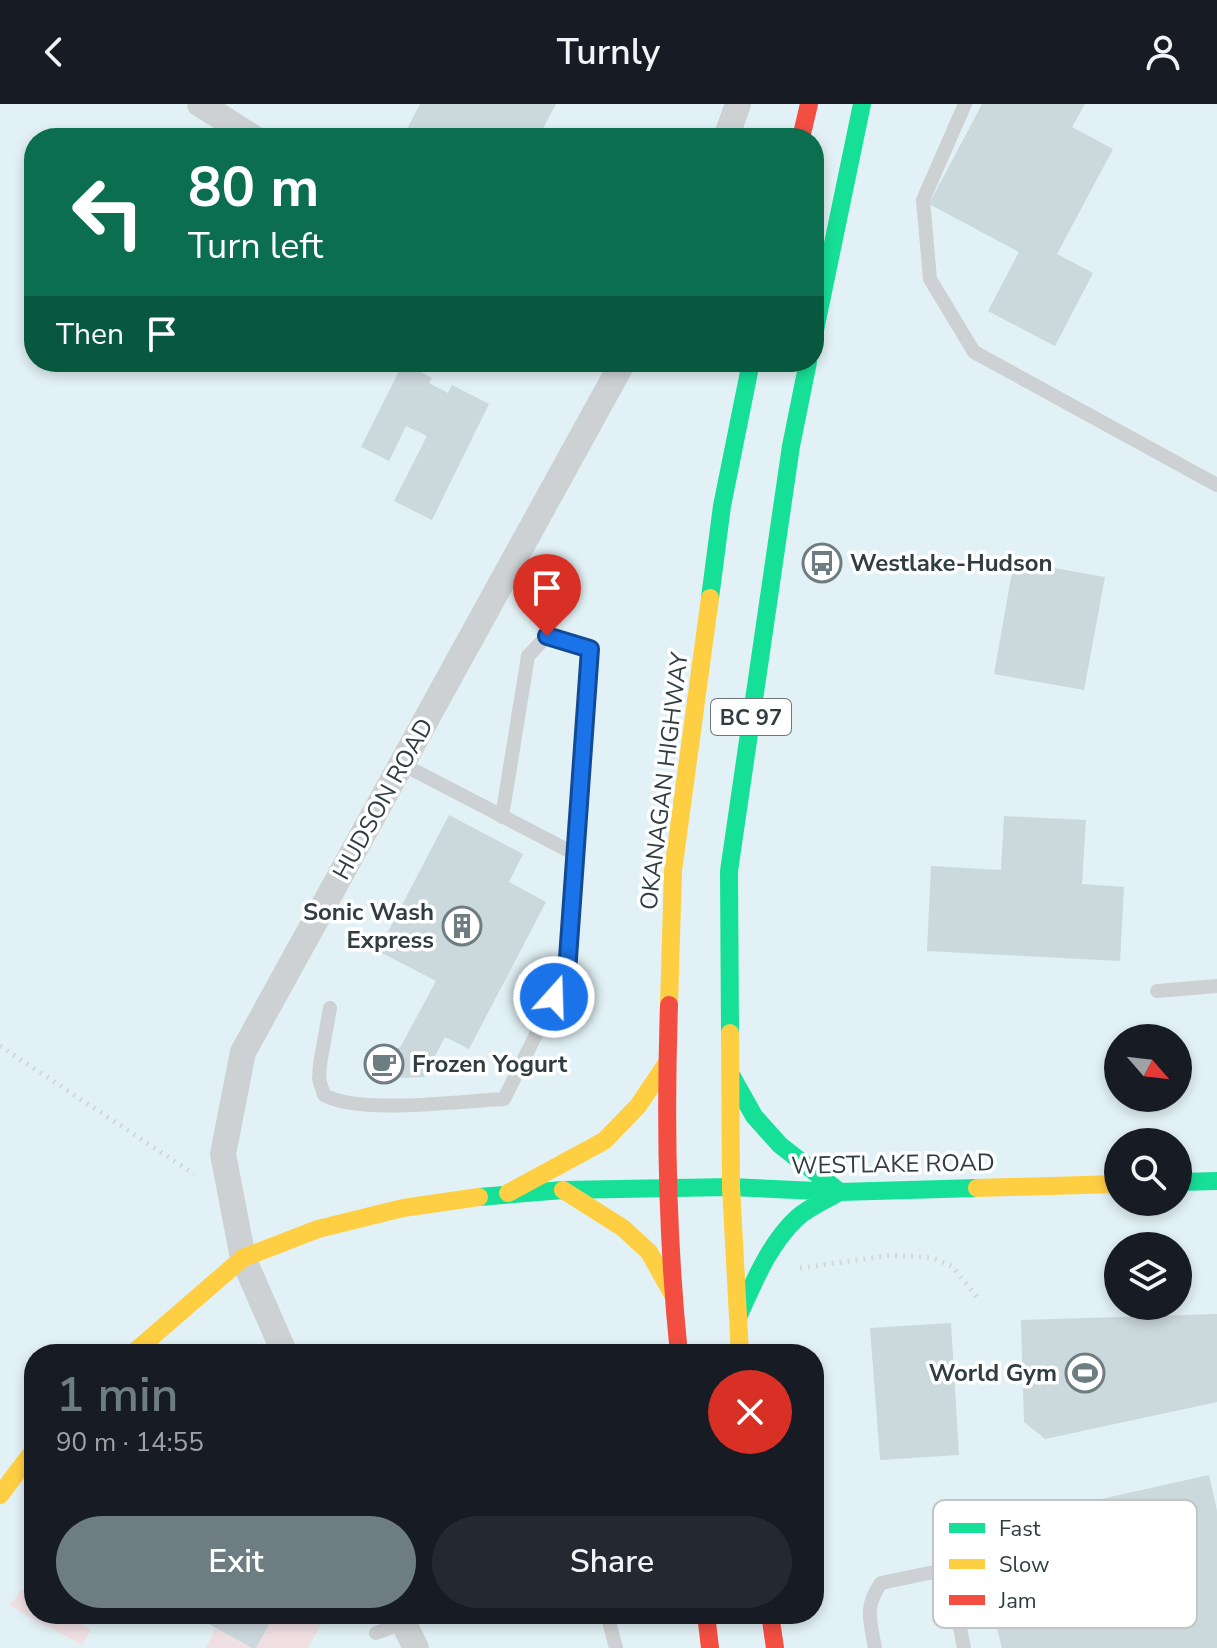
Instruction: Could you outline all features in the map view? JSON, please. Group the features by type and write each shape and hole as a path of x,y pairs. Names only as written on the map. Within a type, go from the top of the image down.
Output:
{"main road":[{"path":"803,128 809,104"},
{"path":"824,287 862,104"},
{"name":"OKANAGAN HIGHWAY","path":"678,1344 668,1187 667,1063 673,871 722,506 749,372"},
{"name":"BC 97","path":"739,1344 731,1187 729,871 791,446 806,372"},
{"path":"508,1193 604,1141 638,1106 667,1063"},
{"path":"731,1075 754,1116 780,1145 840,1192 799,1216 780,1237 761,1267 738,1317"},
{"path":"1192,1182 1217,1181"},
{"name":"WESTLAKE ROAD","path":"668,1187 840,1192 1104,1184"},
{"path":"144,1344 243,1258 318,1229 403,1208 508,1193 668,1187"},
{"path":"563,1190 623,1228 649,1252 673,1294"},
{"path":"0,1495 24,1463"},
{"path":"707,1624 710,1648"},
{"path":"771,1624 775,1648"}],"street":[{"path":"200,104 238,128"},
{"path":"730,128 738,104"},
{"name":"HUDSON ROAD","path":"281,1344 243,1258 223,1154 243,1052 612,372"},
{"path":"404,1624 416,1648"}],"lane":[{"path":"965,104 923,200 930,279 974,352 1217,485"},
{"path":"330,1008 319,1079 324,1095 337,1102 388,1105 504,1099 567,972 590,649 547,636 528,656 502,817"},
{"path":"402,764 575,854"},
{"path":"1157,991 1217,986"},
{"path":"875,1648 868,1609 871,1597 881,1583 933,1573"},
{"path":"376,1633 393,1624"},
{"path":"610,1624 616,1648"},
{"path":"960,1628 964,1648"}],"path":[{"path":"0,1046 194,1174"},
{"path":"805,1254 798,1267 805,1269 835,1261 861,1261 893,1255 933,1258 952,1266 980,1301"}],"shaded area":[{"path":"21,1589 24,1591 24,1614 10,1606"},
{"path":"43,1624 81,1624 91,1630 82,1645"},
{"path":"269,1624 321,1624 308,1648 256,1648"},
{"path":"216,1628 252,1648 206,1648"}],"building":[{"path":"420,104 556,104 543,128 408,128"},
{"path":"982,104 1085,104 1072,127 1113,149 1057,254 1093,273 1055,346 988,311 1019,252 929,204"},
{"path":"398,372 420,372 432,378 429,383 448,393 452,385 489,404 432,520 394,501 427,436 406,426 389,461 361,447"},
{"path":"1014,561 1105,577 1084,690 994,674"},
{"name":"Sonic Wash Express","path":"449,815 523,854 509,882 546,902 469,1049 445,1037 424,1077 374,1079 373,1049 400,1048 436,981 378,951"},
{"path":"1004,816 1086,820 1082,884 1124,887 1120,961 927,951 931,866 1001,870"},
{"path":"1217,1314 1217,1402 1045,1439 1024,1422 1021,1320 1104,1317 1104,1320 1192,1320 1192,1315"},
{"path":"951,1323 959,1455 880,1460 870,1328"},
{"path":"1209,1475 1217,1511 1217,1648 1002,1648 997,1628 1197,1628 1197,1500 1097,1500"},
{"path":"209,1624 269,1624 256,1648"}],"traffic: fast":[{"path":"824,287 862,104"},
{"path":"710,598 722,506 749,372"},
{"path":"730,1033 729,871 791,446 806,372"},
{"path":"731,1075 754,1116 780,1145 840,1192 807,1210 787,1228 763,1264 739,1315"},
{"path":"1192,1182 1217,1181"},
{"path":"479,1197 563,1190 731,1187 840,1192 977,1188"}],"traffic: slow":[{"path":"669,1005 673,871 710,598"},
{"path":"730,1033 731,1187 739,1344"},
{"path":"508,1193 604,1141 638,1106 667,1063"},
{"path":"977,1188 1104,1184"},
{"path":"563,1190 623,1228 649,1252 672,1293"},
{"path":"144,1344 243,1258 318,1229 403,1208 479,1197"},
{"path":"0,1495 24,1463"}],"traffic: jam":[{"path":"803,128 809,104"},
{"path":"669,1005 668,1180 678,1344"},
{"path":"707,1624 710,1648"},
{"path":"771,1624 775,1648"}],"place":[{"name":"Westlake-Hudson","path":"822,563"},
{"name":"Sonic Wash Express","path":"462,926"},
{"name":"Frozen Yogurt","path":"384,1064"},
{"name":"World Gym","path":"1085,1373"}],"route":[{"path":"547,636 590,649 567,972 554,997"}]}
